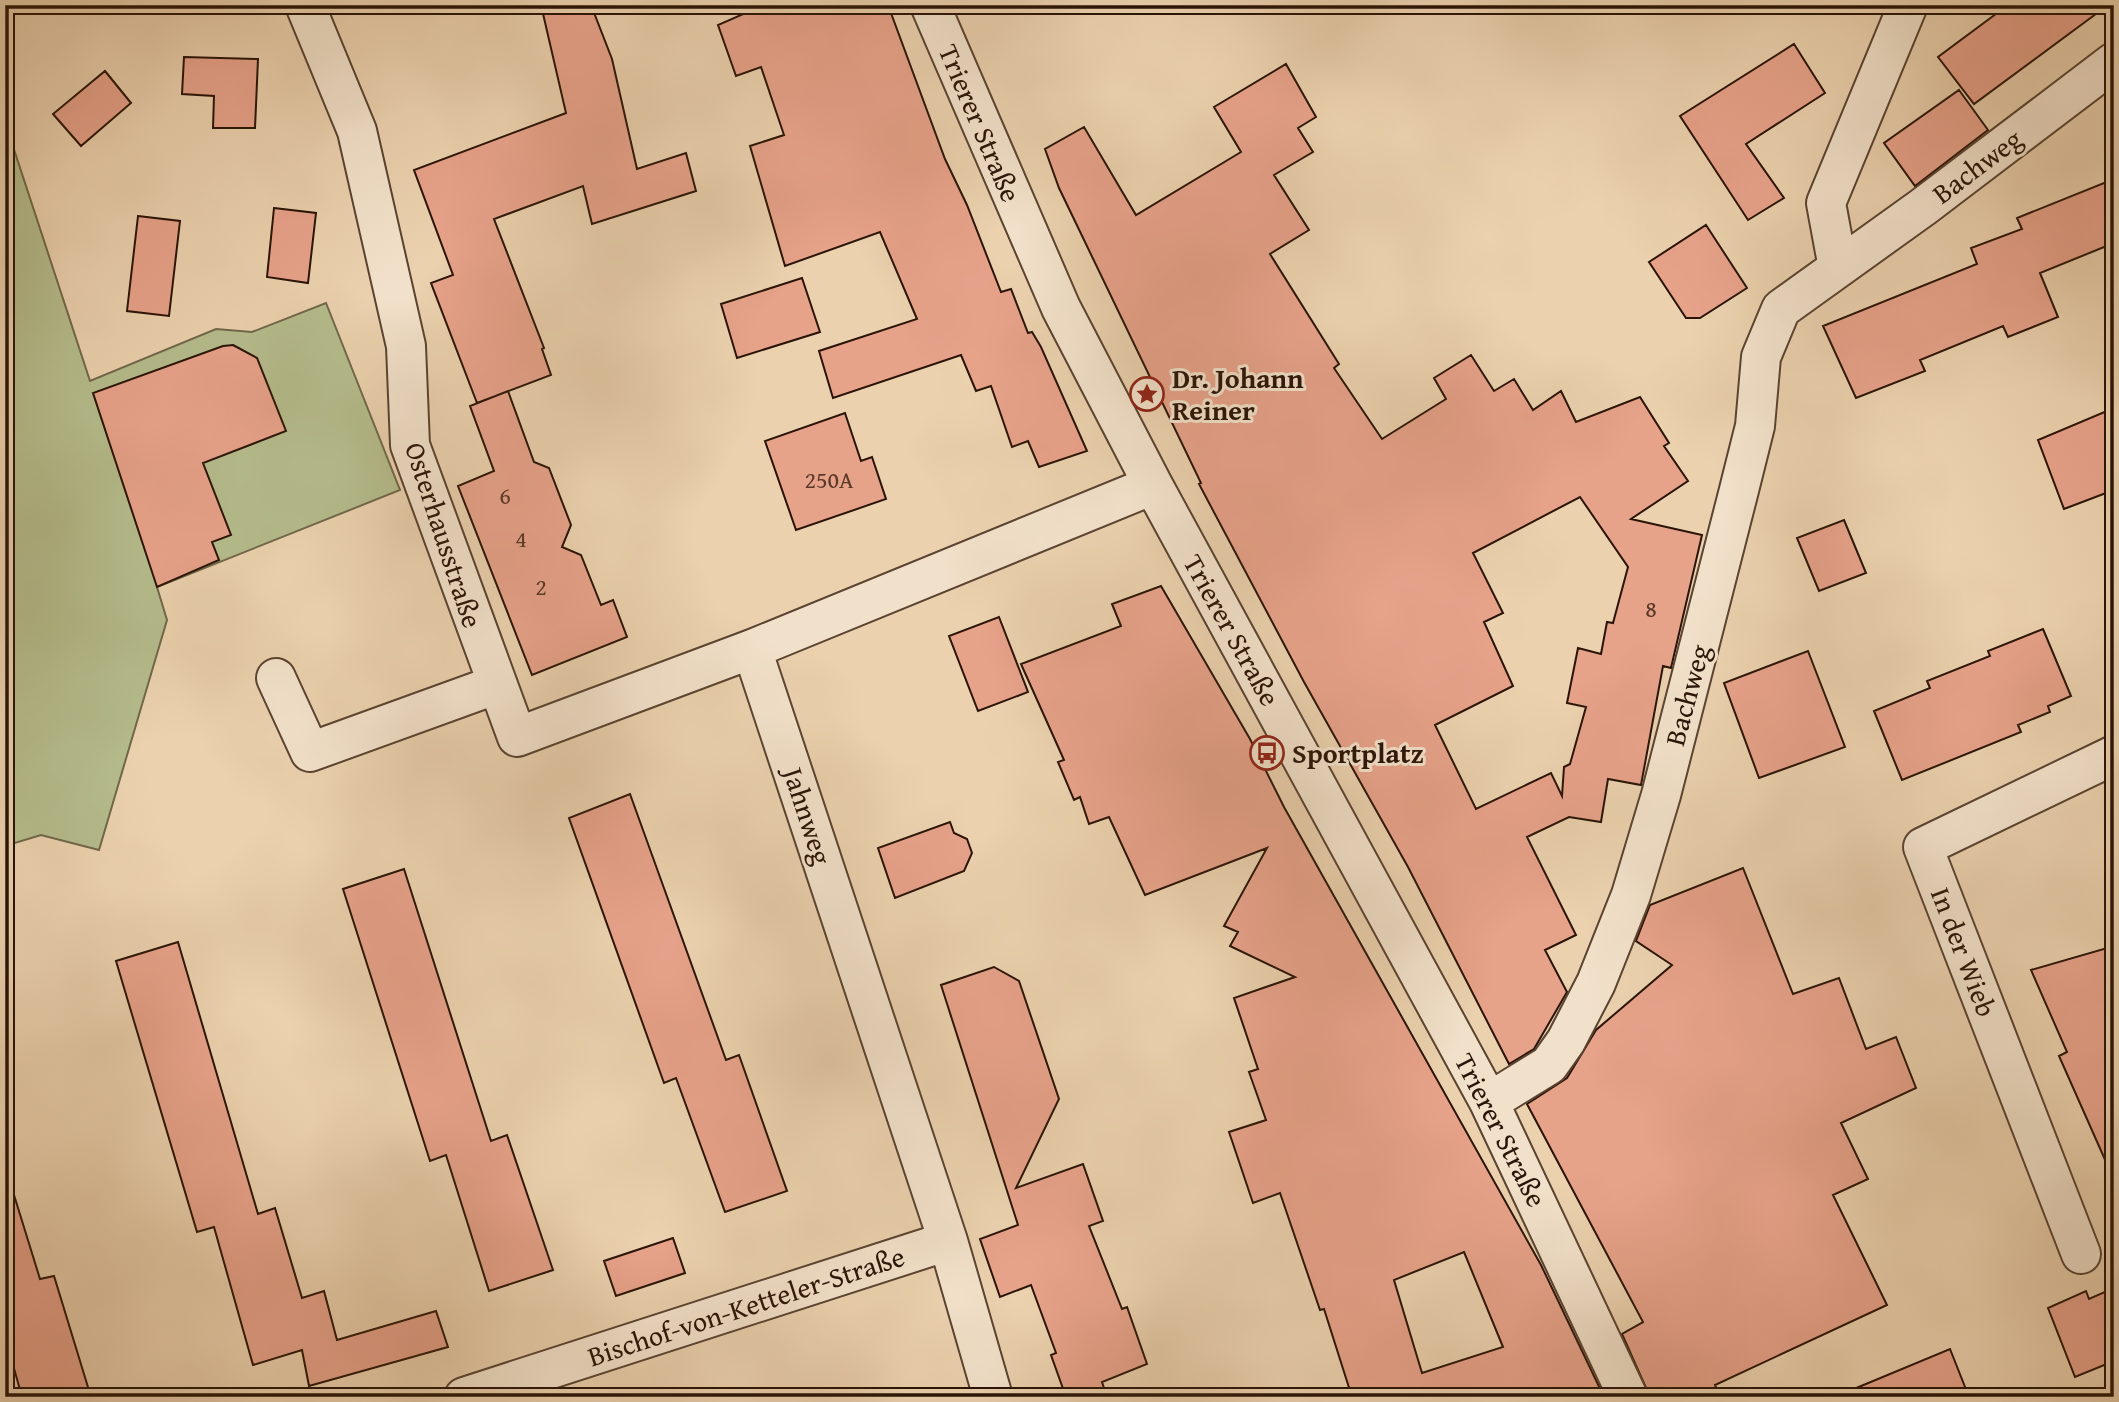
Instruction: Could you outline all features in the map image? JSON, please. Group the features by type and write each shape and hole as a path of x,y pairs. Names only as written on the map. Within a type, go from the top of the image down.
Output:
{"street":[{"name":"Osterhausstraße","path":"305,5 357,131 406,346 410,445 495,685 517,737 752,649"},
{"name":"Trierer Straße","path":"930,5 1061,308 1153,485 1489,1102 1628,1397"},
{"path":"1838,268 1826,203 1909,5"},
{"name":"Bachweg","path":"1489,1102 1549,1065 1560,1049 1595,983 1631,895 1661,795 1755,426 1761,357 1781,309 2114,62"},
{"path":"752,649 1153,485"},
{"name":"Jahnweg","path":"752,649 948,1241 993,1397"},
{"path":"276,678 310,752 495,685"},
{"name":"In der Wieb","path":"2081,1254 1923,847 2114,755"},
{"name":"Bischof-von-Ketteler-Straße","path":"464,1397 948,1241"}],"green space":[{"path":"5,122 90,381 216,329 252,332 326,303 400,490 157,587 167,620 99,850 41,835 5,846"}],"building":[{"path":"541,5 591,5 612,59 637,169 686,153 696,191 592,224 583,186 494,219 544,348 542,349 551,375 477,403 431,283 453,275 414,170 566,113"},
{"path":"764,5 888,5 945,159 967,205 1001,292 1011,289 1028,333 1032,332 1041,347 1087,451 1039,467 1028,441 1012,447 991,386 976,391 961,355 833,398 819,351 917,319 880,232 785,266 750,146 784,135 761,67 736,76 718,25"},
{"path":"2008,5 2108,5 1974,104 1938,57"},
{"path":"1794,44 1825,93 1746,144 1784,198 1748,220 1680,116"},
{"path":"184,57 258,59 255,128 213,128 214,96 182,94"},
{"path":"1286,64 1316,117 1298,128 1313,152 1274,175 1309,230 1270,254 1339,364 1334,368 1382,439 1446,399 1434,378 1471,355 1494,391 1514,379 1533,410 1561,391 1576,422 1640,397 1669,443 1664,446 1688,481 1631,519 1702,535 1671,668 1663,666 1641,785 1608,779 1601,822 1569,817 1527,837 1576,935 1545,950 1567,992 1534,1049 1509,1064 1408,867 1304,682 1199,484 1201,483 1059,188 1045,149 1084,127 1136,215 1241,152 1214,107","holes":["1580,497 1628,567 1613,623 1607,622 1601,654 1578,648 1567,703 1586,707 1570,764 1564,767 1562,796 1551,773 1476,809 1435,725 1513,686 1484,622 1503,613 1473,553"]},
{"path":"105,71 131,103 81,146 53,114"},
{"path":"1959,90 1988,130 1915,186 1884,143"},
{"path":"2114,179 2114,243 2040,273 2058,317 2008,337 2003,326 1920,360 1925,371 1856,398 1823,326 1977,264 1971,248 2022,229 2017,218"},
{"path":"274,208 316,213 308,283 267,277"},
{"path":"138,216 180,221 169,316 127,311"},
{"path":"1706,225 1747,288 1700,318 1686,318 1649,262"},
{"path":"802,278 820,332 737,358 721,304"},
{"path":"233,345 257,358 286,431 203,463 231,535 212,542 219,560 157,587 93,393 223,346"},
{"path":"508,391 534,462 549,468 571,525 562,547 581,555 601,605 613,600 627,637 532,675 458,486 494,471 470,406"},
{"path":"2114,408 2114,490 2064,509 2038,440"},
{"path":"845,413 861,461 872,457 886,499 796,530 765,441"},
{"path":"1844,520 1866,573 1819,591 1797,538"},
{"path":"1161,586 1250,739 1284,807 1541,1265 1604,1397 1352,1397 1324,1309 1320,1310 1280,1193 1253,1203 1229,1132 1266,1120 1249,1072 1258,1069 1234,998 1295,977 1230,946 1238,932 1224,926 1267,848 1145,895 1109,817 1089,824 1080,797 1074,800 1058,762 1064,760 1021,664 1121,626 1112,604","holes":["1464,1252 1503,1347 1422,1373 1394,1280"]},
{"path":"999,617 1028,692 978,711 949,636"},
{"path":"2043,629 2071,696 2048,706 2050,712 2018,725 2021,732 1902,780 1874,711 1930,688 1927,681 1990,656 1988,651"},
{"path":"1808,651 1845,747 1759,778 1724,683"},
{"path":"630,794 726,1060 739,1055 787,1191 725,1212 676,1078 664,1083 569,818"},
{"path":"950,822 954,833 967,839 972,853 964,871 895,898 878,848"},
{"path":"1743,868 1793,994 1839,978 1866,1049 1896,1037 1916,1088 1841,1123 1868,1179 1833,1195 1887,1305 1715,1385 1720,1397 1650,1397 1622,1334 1643,1322 1527,1104 1567,1078 1596,1030 1672,965 1636,941 1650,905"},
{"path":"404,869 491,1141 507,1135 553,1270 489,1291 446,1155 430,1161 343,889"},
{"path":"178,942 258,1214 275,1208 302,1298 324,1291 337,1340 436,1311 448,1347 309,1386 302,1350 253,1365 214,1227 197,1232 116,961"},
{"path":"2114,946 2114,1180 2059,1056 2067,1052 2031,970"},
{"path":"994,967 1019,981 1059,1099 1016,1188 1083,1164 1103,1221 1089,1226 1122,1309 1127,1307 1147,1364 1102,1382 1107,1397 1066,1397 1051,1355 1056,1353 1031,1285 1000,1297 980,1239 1018,1225 941,985"},
{"path":"14,1195 40,1279 54,1276 91,1397 22,1397 5,1336 5,1196"},
{"path":"673,1238 685,1273 616,1296 604,1261"},
{"path":"2114,1288 2114,1361 2075,1377 2048,1308 2086,1291 2089,1299"},
{"path":"1950,1349 1969,1397 1837,1397 1837,1396"}],"place":[{"name":"Dr. Johann Reiner","path":"1147,394"},
{"name":"Sportplatz","path":"1267,753"}]}
